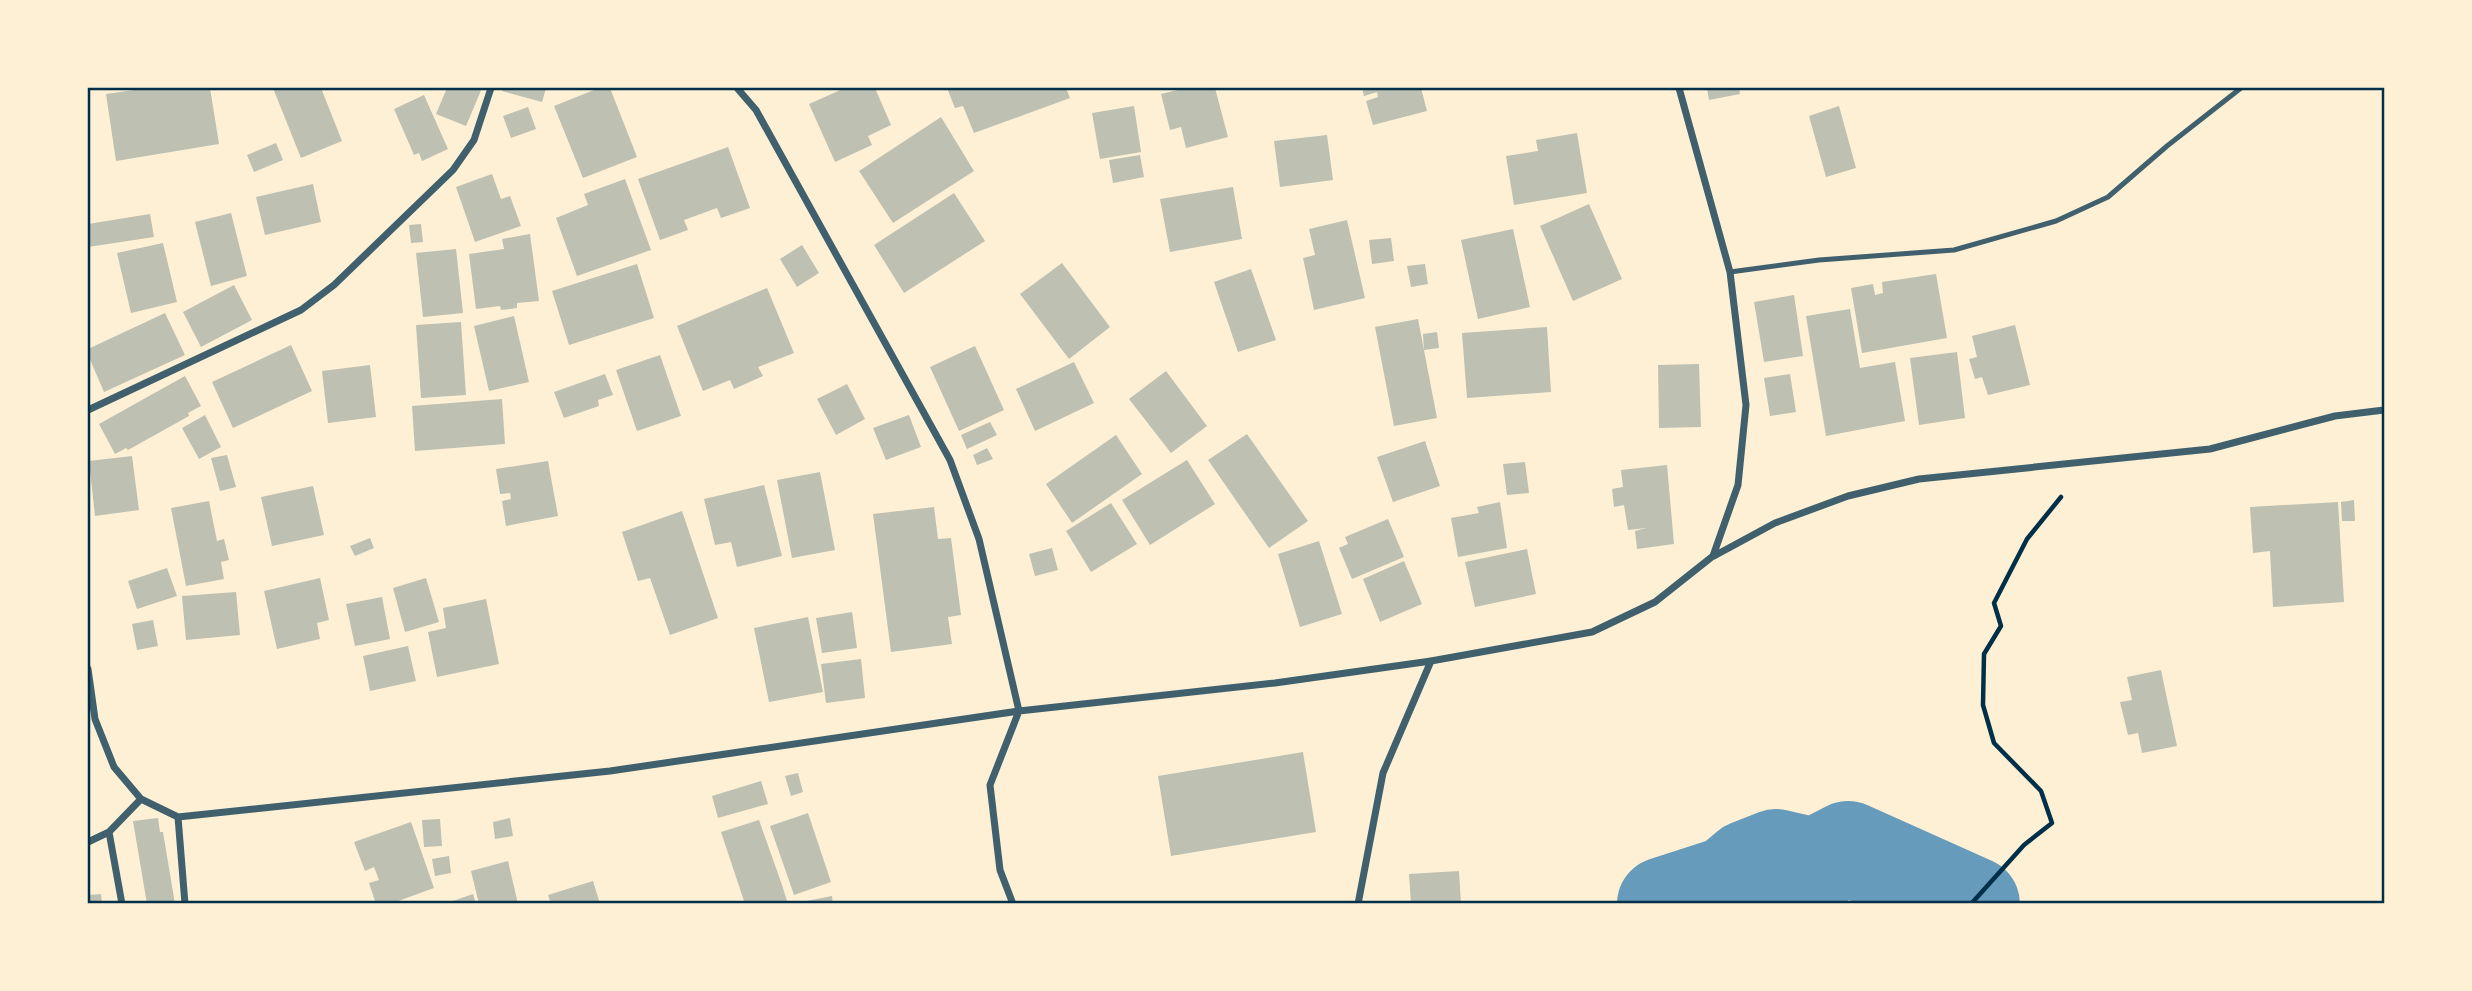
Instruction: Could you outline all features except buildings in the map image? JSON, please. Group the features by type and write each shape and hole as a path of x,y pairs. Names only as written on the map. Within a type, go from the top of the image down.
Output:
{"street":[{"path":"88,410 301,310 334,285 453,170 474,140 491,88"},
{"path":"737,88 756,110 950,460 979,539 1019,710 990,785 1000,870 1013,904"},
{"path":"1679,88 1730,272 1746,405 1738,485 1713,556"},
{"path":"88,669 95,719 114,767 141,799 178,817 610,771 1019,710 1275,683 1431,661 1592,632 1655,602 1713,556 1775,523 1848,496 1919,479 2210,449 2335,416 2385,410"},
{"path":"1358,904 1383,773 1431,661"},
{"path":"88,842 109,832 141,799"},
{"path":"178,817 185,904"},
{"path":"109,832 122,904"}],"lane":[{"path":"1730,272 1819,260 1954,250 2056,221 2108,197 2166,146 2241,88"}],"path":[{"path":"1971,904 2024,845 2052,823 2040,791 1994,743 1983,705 1984,654 2001,626 1994,603 2027,539 2089,461"}],"waterway":[{"path":"1664,904 1729,883 1748,867 1776,856 1815,865 1848,848 1973,904"}]}
